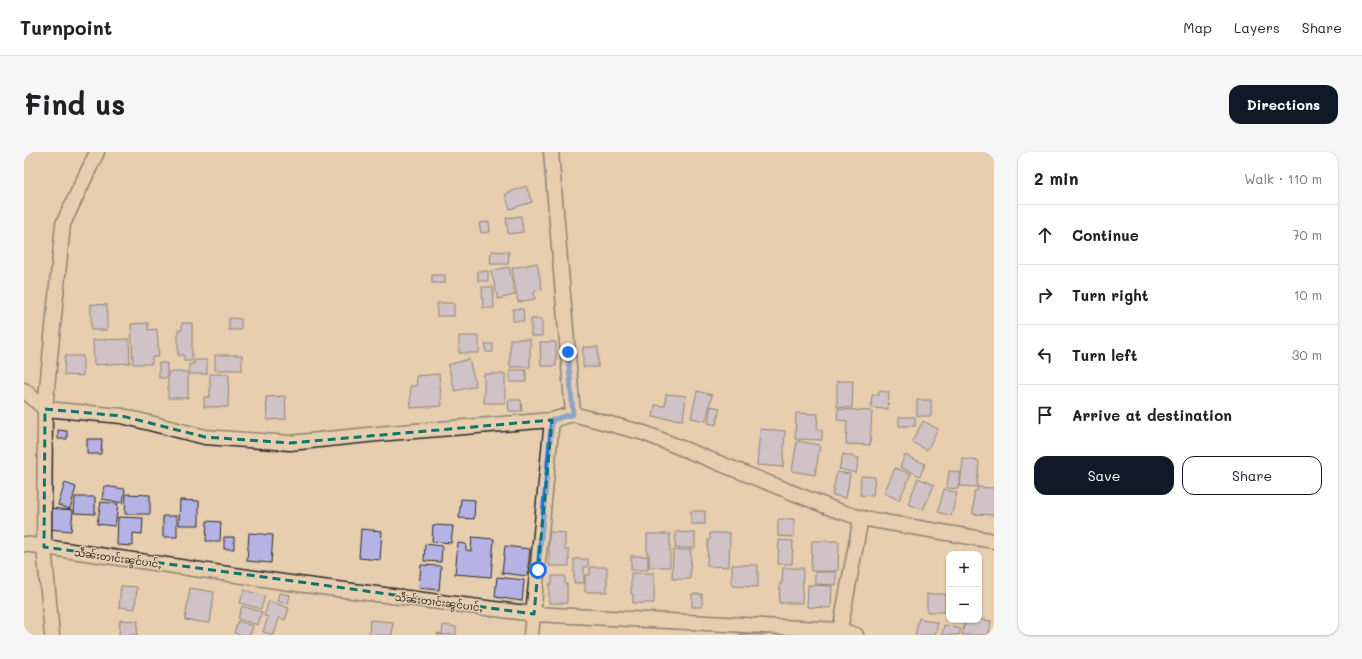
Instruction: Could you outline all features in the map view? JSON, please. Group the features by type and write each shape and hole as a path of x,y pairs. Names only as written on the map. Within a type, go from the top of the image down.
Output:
{"street":[{"path":"52,635 44,547 46,409 63,224 97,152"},
{"path":"551,152 573,414"},
{"path":"24,390 46,409 122,416 205,437 290,443 377,434 552,420 573,414 644,433 836,510 861,518 994,541"},
{"path":"531,635 552,420"},
{"path":"840,630 861,518"},
{"name":"သဵၼ်းတၢင်းၼွင်ပၢင်ႇ","path":"24,544 290,583 534,614 840,630 856,635"}],"highlighted area":[{"path":"45,409 122,416 205,437 290,443 552,420 534,614 44,547"}],"building":[{"path":"526,186 532,202 510,209 505,194"},
{"path":"521,216 523,232 508,234 506,218"},
{"path":"489,222 490,232 481,233 479,223"},
{"path":"491,251 509,252 508,264 490,264"},
{"path":"537,263 542,290 534,291 535,299 518,302 512,268"},
{"path":"509,267 515,295 498,299 491,271"},
{"path":"478,271 488,271 488,281 478,281"},
{"path":"432,275 445,275 445,283 432,283"},
{"path":"482,287 493,287 494,308 483,308"},
{"path":"437,303 454,303 454,316 437,316"},
{"path":"91,304 107,305 107,330 91,330"},
{"path":"513,309 523,309 524,321 513,321"},
{"path":"229,318 241,319 241,330 229,330"},
{"path":"531,319 542,319 542,336 531,336"},
{"path":"148,323 148,330 157,329 159,357 152,357 152,364 133,364 131,324"},
{"path":"182,323 192,323 192,361 184,361 184,355 178,355 178,330 182,330"},
{"path":"459,336 479,336 479,353 459,353"},
{"path":"129,339 130,363 94,365 93,340"},
{"path":"510,339 530,339 530,367 510,367"},
{"path":"540,342 556,342 556,366 541,366"},
{"path":"485,344 493,344 493,352 486,352"},
{"path":"583,347 598,347 598,367 583,367"},
{"path":"215,355 242,355 242,370 215,370"},
{"path":"65,356 83,356 83,376 64,375"},
{"path":"469,359 476,386 455,391 448,365"},
{"path":"194,360 207,360 207,374 189,374 189,364 194,364"},
{"path":"159,363 167,363 167,378 159,378"},
{"path":"510,370 526,370 526,382 510,382"},
{"path":"168,372 188,372 188,398 168,398"},
{"path":"210,374 229,374 228,407 204,407 204,397 210,397"},
{"path":"439,374 442,406 411,408 410,386 417,386 416,376"},
{"path":"484,374 505,374 505,403 484,403"},
{"path":"837,381 853,381 852,408 837,407"},
{"path":"697,391 712,395 706,421 691,418"},
{"path":"879,391 889,392 888,409 871,408 872,395 879,395"},
{"path":"666,394 686,396 683,420 653,417 655,405 665,406"},
{"path":"285,396 286,419 267,420 266,397"},
{"path":"508,400 521,400 522,411 509,411"},
{"path":"917,400 931,400 931,416 917,416"},
{"path":"711,406 720,408 716,425 708,423"},
{"path":"838,409 872,411 870,445 846,444 847,421 837,420"},
{"path":"796,413 818,414 817,430 822,430 822,440 795,439"},
{"path":"899,417 915,417 915,426 899,426"},
{"path":"923,421 938,429 927,450 912,442"},
{"path":"760,429 785,431 783,467 757,465"},
{"path":"58,430 67,431 67,439 58,439"},
{"path":"87,439 102,439 101,454 87,454"},
{"path":"797,441 820,445 815,475 792,471"},
{"path":"843,454 859,458 856,473 839,469"},
{"path":"905,455 925,464 920,476 900,467"},
{"path":"963,459 979,461 977,487 960,486"},
{"path":"895,468 911,474 899,500 884,493"},
{"path":"949,471 960,472 958,489 947,488"},
{"path":"837,472 850,474 846,498 832,495"},
{"path":"861,476 875,477 873,496 860,495"},
{"path":"918,478 934,485 923,510 908,504"},
{"path":"65,483 76,487 70,509 58,505"},
{"path":"104,486 125,489 123,503 102,499"},
{"path":"978,487 994,488 994,515 973,514 974,491 977,491"},
{"path":"944,489 957,493 951,516 938,512"},
{"path":"126,494 150,495 150,514 125,514"},
{"path":"75,497 95,497 95,514 74,513"},
{"path":"461,499 475,500 474,519 459,518"},
{"path":"180,500 199,501 199,525 179,525"},
{"path":"101,502 118,504 115,526 97,524"},
{"path":"49,508 73,510 71,531 48,529"},
{"path":"691,511 705,511 705,524 691,524"},
{"path":"163,516 177,516 177,537 163,537"},
{"path":"118,517 143,518 142,534 133,533 133,546 117,545"},
{"path":"778,519 794,519 794,537 778,536"},
{"path":"207,521 221,522 220,541 206,541"},
{"path":"433,525 453,526 451,543 432,541"},
{"path":"361,529 382,531 380,560 359,558"},
{"path":"549,532 565,533 565,550 569,550 569,566 549,566"},
{"path":"676,532 695,533 695,548 675,548"},
{"path":"249,533 273,535 271,563 247,561"},
{"path":"710,533 730,533 729,567 707,566 708,540 710,540"},
{"path":"647,534 670,534 670,567 649,567 649,554 647,554"},
{"path":"224,537 234,537 234,549 224,549"},
{"path":"472,537 494,539 491,577 455,574 458,543 466,544 466,550 471,551"},
{"path":"779,540 793,541 792,564 778,564"},
{"path":"812,541 839,541 838,571 811,571"},
{"path":"425,544 442,546 441,562 424,561"},
{"path":"505,546 530,549 527,576 502,573"},
{"path":"673,550 691,550 690,579 672,579"},
{"path":"631,556 648,556 648,570 631,570"},
{"path":"574,559 588,559 588,567 584,567 584,583 574,583"},
{"path":"421,565 441,566 439,590 419,588"},
{"path":"732,565 758,565 758,587 732,586"},
{"path":"590,567 607,567 607,592 585,592 585,575 590,575"},
{"path":"783,568 803,568 802,603 779,603 780,583 782,583"},
{"path":"815,572 836,572 836,585 815,584"},
{"path":"631,573 654,573 654,603 633,603 633,594 631,594"},
{"path":"552,576 565,576 565,584 567,584 567,603 549,603 549,584 552,584"},
{"path":"497,577 524,580 522,601 495,597"},
{"path":"808,585 832,586 831,608 807,607"},
{"path":"121,586 137,587 135,609 119,607"},
{"path":"190,588 214,592 210,623 185,620"},
{"path":"244,590 265,596 261,609 240,603"},
{"path":"279,593 290,595 288,604 277,601"},
{"path":"692,594 702,594 702,607 692,607"},
{"path":"927,594 945,594 945,612 927,612"},
{"path":"269,601 289,608 285,620 279,618 274,635 263,632 268,617 264,616"},
{"path":"242,606 262,612 258,625 238,619"},
{"path":"919,618 938,623 935,635 915,635"},
{"path":"120,620 138,621 137,635 119,635"},
{"path":"370,620 393,622 392,635 369,635"},
{"path":"982,620 991,621 989,635 962,635 964,623 982,623"},
{"path":"238,621 253,626 250,635 239,635 234,633"},
{"path":"443,625 456,627 456,635 437,635 437,633 442,634"},
{"path":"944,625 961,629 959,635 942,635"},
{"path":"740,633 766,633 766,635 740,635"}],"route":[{"path":"538,570 552,420 573,414 568,352"}]}
